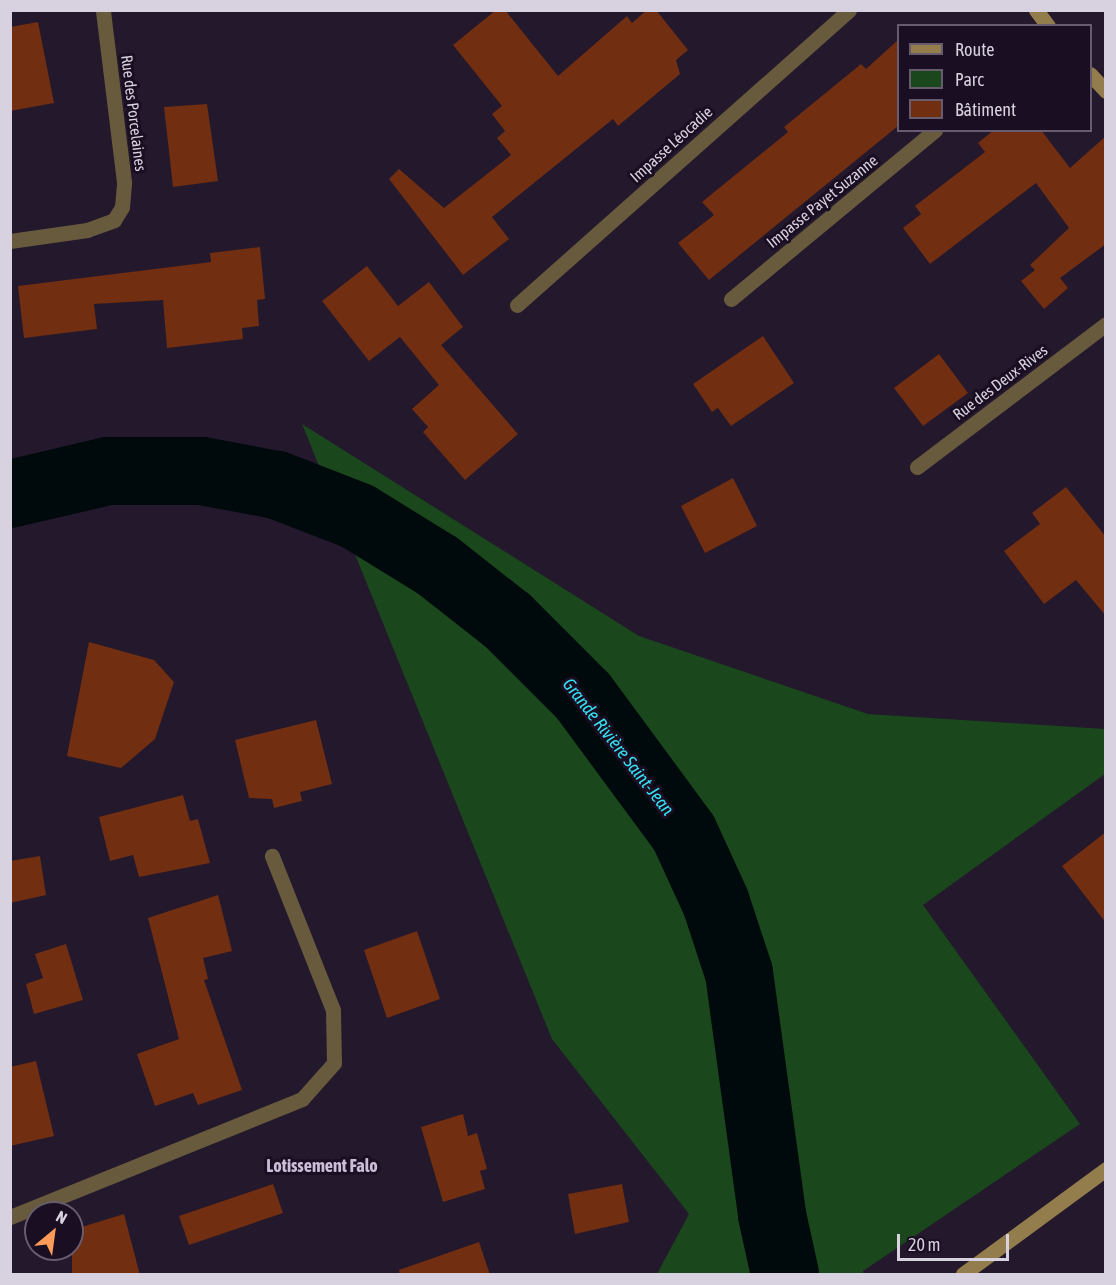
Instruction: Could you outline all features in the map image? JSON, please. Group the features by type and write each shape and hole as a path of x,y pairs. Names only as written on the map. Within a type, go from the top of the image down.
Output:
{"main road":[{"path":"1036,10 1046,24"},
{"path":"1092,76 1106,91"},
{"path":"963,1275 1106,1169"}],"street":[{"name":"Rue des Porcelaines","path":"10,241 87,230 114,220 122,207 124,182 103,10"},
{"name":"Impasse Léocadie","path":"517,305 849,10"},
{"name":"Impasse Payet Suzanne","path":"731,299 934,132"},
{"name":"Rue des Deux-Rives","path":"917,467 1106,324"},
{"path":"10,1217 302,1099 334,1063 333,1010 272,856"}],"green space":[{"path":"302,424 639,636 868,714 1105,729 1105,774 923,905 1080,1124 863,1271 864,1274 657,1274 689,1214 552,1039"}],"building":[{"path":"496,10 505,10 558,76 627,16 632,23 647,10 656,10 688,50 676,60 680,74 618,126 613,119 492,217 509,239 463,275 389,179 399,169 444,208 511,155 497,138 505,131 492,114 502,106 453,45"},
{"path":"38,22 54,103 10,111 10,27"},
{"path":"897,41 897,127 709,280 678,243 714,215 702,202 788,132 784,127 861,64 866,69"},
{"path":"207,104 218,181 173,187 164,107"},
{"path":"992,132 1043,132 1070,168 1106,136 1106,244 1060,278 1068,288 1044,309 1021,281 1035,270 1030,265 1069,228 1036,183 930,264 903,228 921,214 915,206 985,152 978,143"},
{"path":"260,247 265,299 257,300 259,326 242,328 243,339 167,348 163,300 94,304 97,329 24,338 18,286 211,262 210,253"},
{"path":"367,266 398,306 429,282 463,327 441,345 518,434 465,480 423,432 428,427 412,409 439,385 400,337 369,361 322,301"},
{"path":"763,336 794,383 731,426 718,408 712,412 693,384"},
{"path":"939,354 968,393 923,426 894,388"},
{"path":"733,478 757,526 705,553 681,506"},
{"path":"1066,487 1106,537 1106,616 1076,580 1044,604 1004,551 1040,524 1032,513"},
{"path":"89,642 154,660 174,682 155,739 121,768 67,756"},
{"path":"316,720 332,784 300,792 302,801 274,808 272,799 249,798 235,740"},
{"path":"183,795 190,821 198,819 210,863 139,877 133,855 110,861 99,817"},
{"path":"1106,832 1106,923 1062,866"},
{"path":"40,856 46,895 10,903 10,861"},
{"path":"218,895 232,951 203,958 208,979 204,980 242,1090 198,1105 193,1093 155,1106 137,1054 179,1039 148,918"},
{"path":"417,931 440,999 387,1018 364,950"},
{"path":"66,944 83,1000 34,1014 26,984 43,978 35,954"},
{"path":"36,1061 54,1136 10,1146 10,1067"},
{"path":"463,1114 468,1136 477,1133 487,1169 480,1171 485,1189 443,1202 421,1127"},
{"path":"273,1184 283,1213 189,1245 179,1216"},
{"path":"622,1184 629,1222 575,1234 568,1194"},
{"path":"124,1214 140,1275 72,1275 72,1261 84,1261 84,1226"},
{"path":"479,1242 490,1275 400,1275 399,1270"}],"waterway":[{"name":"Grande Rivière Saint-Jean","path":"10,494 108,471 202,471 277,485 357,516 438,566 508,621 583,696 684,833 716,903 739,973 772,1215 785,1274"}],"district":[{"name":"Lotissement Falo","path":"322,1166"}]}
